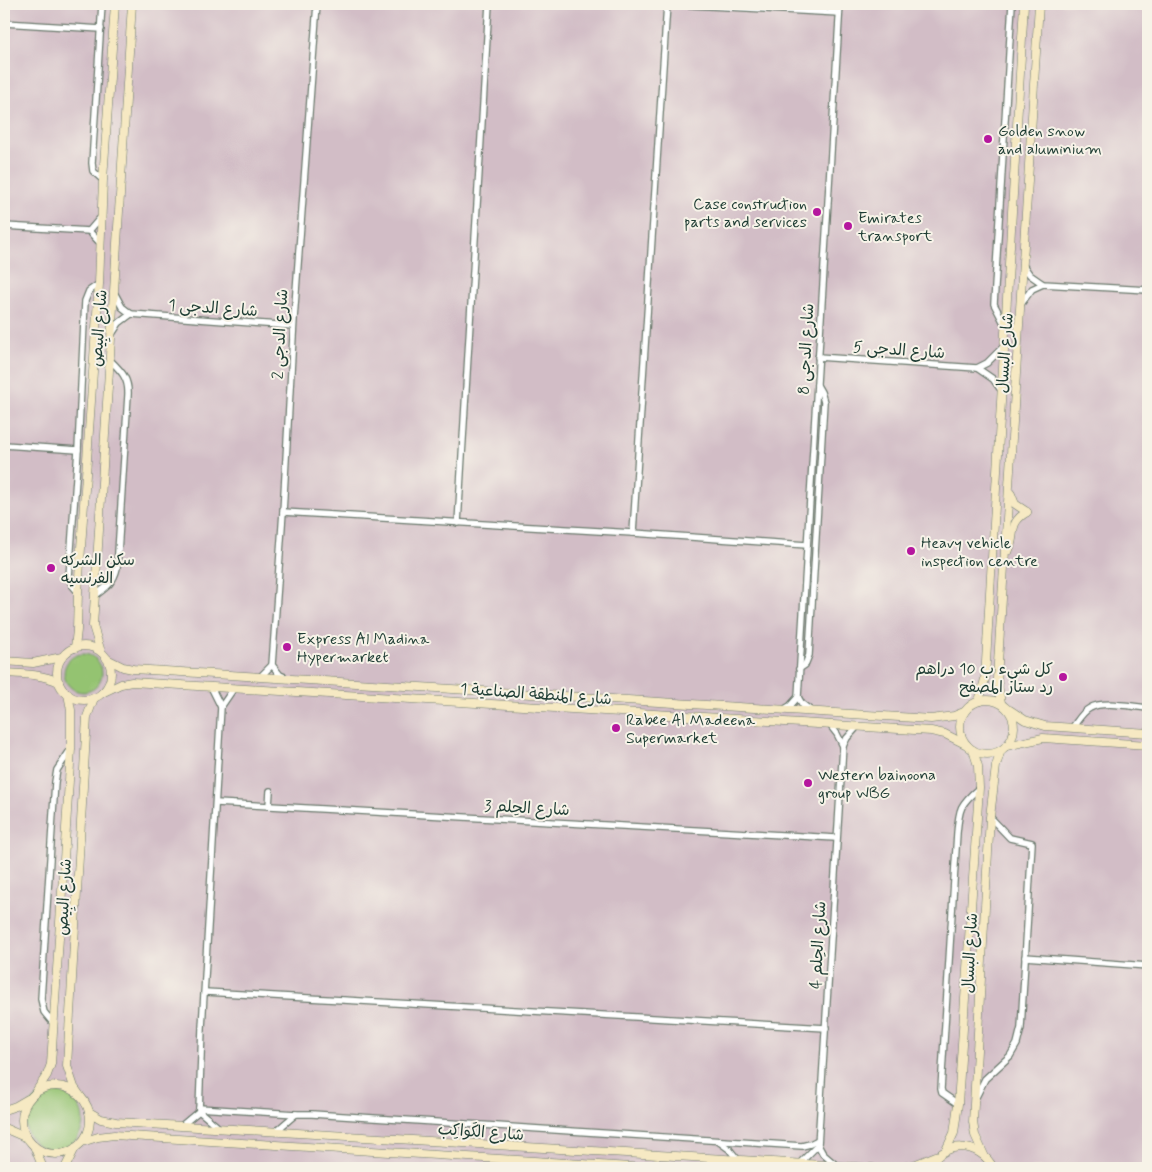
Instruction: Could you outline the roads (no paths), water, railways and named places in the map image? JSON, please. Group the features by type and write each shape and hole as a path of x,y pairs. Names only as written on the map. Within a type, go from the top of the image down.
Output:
{"street":[{"path":"102,4 92,163 94,171 103,180"},
{"name":"شارع البِيص","path":"75,648 99,284 101,217 114,4"},
{"name":"شارع البِيص","path":"101,652 93,626 132,4"},
{"name":"شارع الدجى 2","path":"272,665 284,512 293,326 317,4"},
{"path":"458,523 489,4"},
{"path":"633,533 667,4"},
{"path":"672,4 840,13"},
{"name":"شارع الدجى 8","path":"798,696 840,4"},
{"path":"1005,325 994,304 1012,4"},
{"name":"شارع البسال","path":"979,701 985,680 1024,4"},
{"name":"شارع البسال","path":"1004,706 997,679 1021,304 1026,186 1039,4"},
{"path":"4,23 101,29"},
{"path":"90,231 101,217"},
{"path":"4,226 90,231 100,243"},
{"path":"1023,265 1030,275 1043,284"},
{"path":"78,592 72,585 69,577 78,450 85,301 89,291 99,284"},
{"path":"1021,304 1032,289 1043,284 1148,290"},
{"path":"111,336 119,323 131,314 122,307 114,292"},
{"name":"شارع الدجى 1","path":"131,314 293,326"},
{"path":"1001,390 994,379 977,368 1004,348"},
{"name":"شارع الدجى 5","path":"818,357 977,368"},
{"path":"96,595 111,583 117,568 128,395 128,383 110,360"},
{"path":"799,669 808,662 810,646 824,402 817,385"},
{"path":"4,445 78,450"},
{"path":"1005,558 1011,546 1013,526 1027,512 1012,500 1010,486"},
{"path":"284,512 807,545"},
{"path":"4,661 33,663 62,657 75,648 93,647 107,659 111,676 108,685 102,693 94,698 85,700 68,694 59,682 57,673 62,657"},
{"name":"شارع المنطقة الصناعية 1","path":"107,659 123,667 133,669 812,712 931,719 954,716 964,712"},
{"path":"260,677 272,665 280,675 289,679"},
{"path":"4,673 35,674 59,682"},
{"name":"شارع المنطقة الصناعية 1","path":"102,693 121,684 132,682 931,731 945,734 970,748"},
{"path":"199,1110 221,707 211,686"},
{"path":"221,707 234,688"},
{"name":"شارع البِيص","path":"33,1095 47,1076 51,1064 71,749 71,710 68,694"},
{"path":"783,710 790,706 798,696 802,704 812,712"},
{"name":"شارع البِيص","path":"81,1097 72,1082 67,1066 87,718 94,698"},
{"path":"1148,733 1035,724 1004,706 986,700 970,705 964,712 960,725 960,732 970,748 988,754 1043,738 1148,745"},
{"path":"1072,728 1084,712 1094,706 1103,704 1148,708"},
{"path":"1004,706 1012,715 1014,729 1013,736 1004,748"},
{"path":"830,725 843,746 857,727"},
{"name":"شارع الحِلم 4","path":"818,1143 843,746"},
{"name":"شارع البسال","path":"946,1150 954,1133 958,1104 979,788 978,766 970,748"},
{"name":"شارع البسال","path":"994,1168 984,1155 974,1128 974,1102 990,816 996,766 1004,748"},
{"path":"54,1023 44,1012 41,999 55,782 57,770 71,749"},
{"path":"958,1104 942,1093 941,1089 957,833 961,808 966,798 979,788"},
{"path":"269,806 270,791"},
{"name":"شارع الحِلم 3","path":"216,803 836,838"},
{"path":"974,1102 985,1079 1010,1056 1017,1044 1021,1028 1032,843 1010,838 990,816"},
{"path":"1025,957 1148,966"},
{"path":"205,992 826,1028"},
{"path":"4,1110 16,1106 33,1095 44,1088 64,1087 81,1097 89,1112 89,1128 82,1142 75,1148 59,1154 41,1151 34,1146 27,1138 22,1122 22,1113 33,1095"},
{"path":"199,1110 218,1127"},
{"path":"181,1126 199,1110 296,1114 802,1146 818,1143"},
{"name":"شارع الكَواكِب","path":"89,1112 101,1119 116,1122 873,1168"},
{"path":"275,1132 296,1114"},
{"path":"4,1128 27,1138"},
{"name":"شارع الكَواكِب","path":"82,1142 114,1135 647,1168"},
{"path":"715,1140 729,1149 738,1160"},
{"path":"799,1164 818,1143"},
{"path":"818,1143 823,1154 838,1166"},
{"path":"34,1146 43,1168"},
{"path":"65,1168 75,1148"},
{"path":"929,1168 938,1156 946,1150 954,1148 970,1148 984,1155"},
{"path":"898,1168 938,1156"}],"place":[{"name":"Golden snow and aluminium","path":"988,139"},
{"name":"Case construction parts and services","path":"817,212"},
{"name":"Emirates transport","path":"848,226"},
{"name":"Heavy vehicle inspection centre","path":"911,551"},
{"name":"سكن الشركه الفرنسيه","path":"51,568"},
{"name":"Express Al Madina Hypermarket","path":"287,647"},
{"name":"كل شيء ب 10 دراهم رد ستار المصفح","path":"1063,677"},
{"name":"Rabee Al Madeena Supermarket","path":"616,728"},
{"name":"Western bainoona group WBG","path":"808,783"}]}
